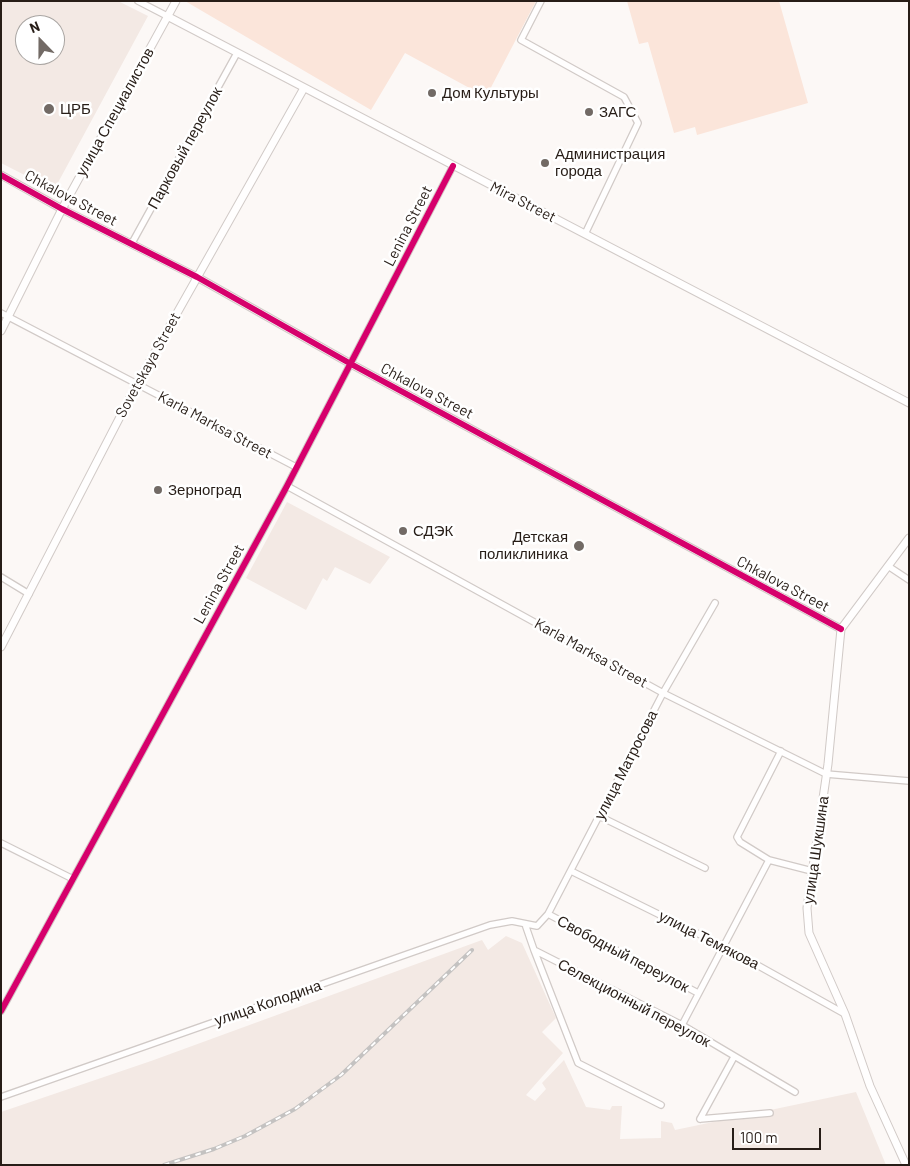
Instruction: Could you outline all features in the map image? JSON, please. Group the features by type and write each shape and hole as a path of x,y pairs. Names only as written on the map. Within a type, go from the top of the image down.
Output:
{"street":[{"name":"Mira Street","path":"138,1 909,403"},
{"name":"улица Специалистов","path":"1,331 62,209 176,1"},
{"path":"541,1 521,40 624,97 638,123 585,234"},
{"name":"Парковый переулок","path":"132,243 237,52"},
{"name":"Sovetskaya Street","path":"1,647 137,384 304,88"},
{"name":"Lenina Street","path":"1,1011 287,486 453,166"},
{"name":"Chkalova Street","path":"1,175 62,209 197,277 351,364 841,629"},
{"name":"Karla Marksa Street","path":"1,313 296,467"},
{"name":"Karla Marksa Street","path":"287,486 663,693 826,774 909,781"},
{"path":"841,629 909,538"},
{"path":"888,566 909,580"},
{"path":"1,577 30,594"},
{"name":"улица Матросова","path":"537,926 548,914 663,693 715,603"},
{"name":"улица Шукшина","path":"841,629 826,774 807,908 809,933 846,1014 870,1086 906,1165"},
{"path":"780,751 737,837 740,842 769,860 812,871"},
{"path":"599,816 705,868"},
{"path":"1,842 73,879"},
{"path":"682,1025 769,860"},
{"name":"улица Темякова","path":"571,871 724,946 846,1014"},
{"name":"Свободный переулок","path":"548,914 698,993"},
{"name":"улица Колодина","path":"1,1097 490,925 512,921 537,926"},
{"name":"Селекционный переулок","path":"525,924 578,1063 661,1105"},
{"name":"Селекционный переулок","path":"534,950 682,1025 795,1092"},
{"path":"1,996 8,1000"},
{"path":"734,1057 700,1119 770,1113"}],"shaded area":[{"name":"ЦРБ","path":"1,1 118,1 148,16 54,190 1,163"},
{"path":"185,1 536,1 486,97 405,53 371,110"},
{"path":"627,1 779,1 808,103 697,135 695,127 674,133 648,42 639,44"},
{"path":"287,502 390,557 370,584 335,567 327,581 323,578 306,610 246,578"},
{"path":"506,936 522,943 556,1018 542,1032 563,1053 526,1095 535,1101 546,1089 542,1083 564,1060 586,1107 610,1110 612,1106 622,1106 620,1139 661,1138 661,1121 672,1123 675,1130 856,1092 886,1165 1,1165 1,1112 151,1061 482,940 488,950"}],"railway":[{"path":"164,1165 214,1149 245,1136 295,1109 341,1075 472,950"}],"cycle path":[{"path":"1,1011 287,486 453,166"},
{"path":"1,175 62,209 197,277 351,364 841,629"}],"place":[{"name":"Дом Культуры","path":"432,93"},
{"name":"ЦРБ","path":"49,109"},
{"name":"ЗАГС","path":"589,112"},
{"name":"Администрация города","path":"545,163"},
{"name":"Зерноград","path":"158,490"},
{"name":"СДЭК","path":"403,531"},
{"name":"Детская поликлиника","path":"579,546"}]}
